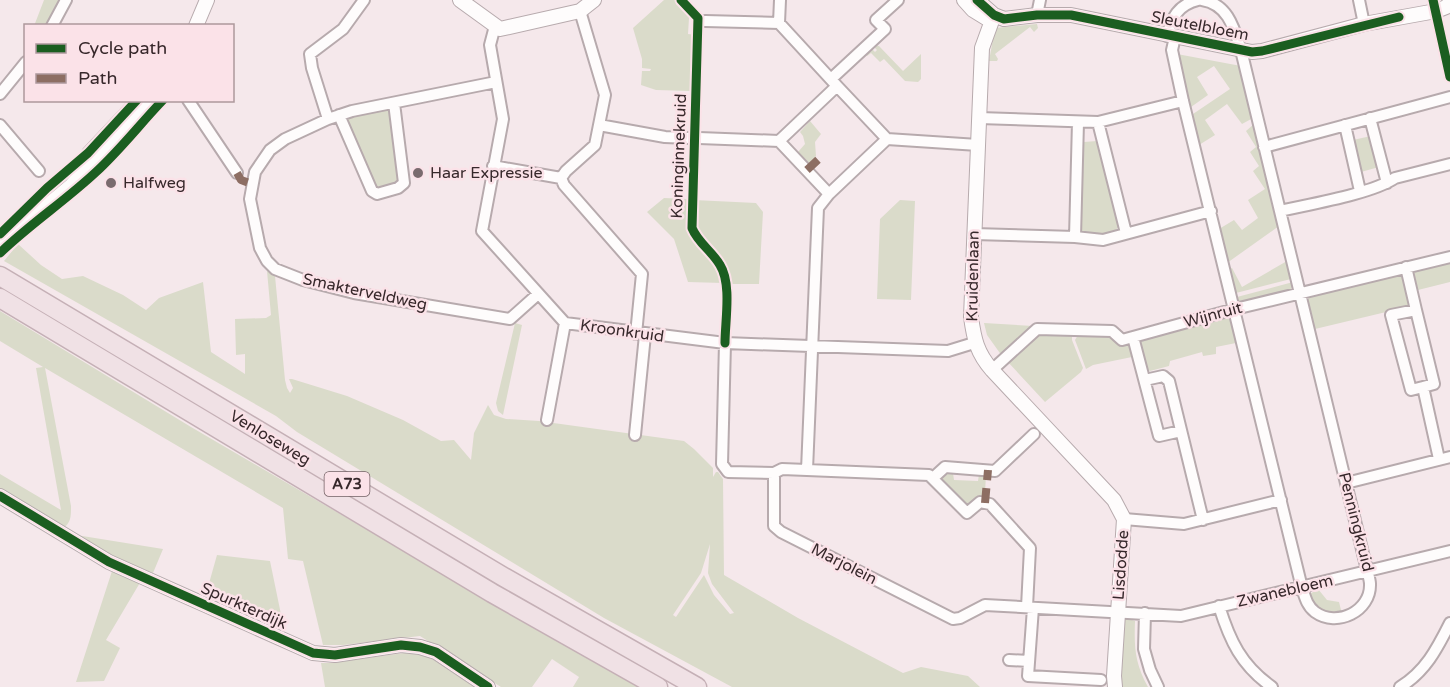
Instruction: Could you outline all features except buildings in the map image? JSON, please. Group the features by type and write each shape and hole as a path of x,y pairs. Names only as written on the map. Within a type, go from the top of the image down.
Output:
{"highway":[{"name":"Venloseweg","path":"0,276 512,582 698,687"},
{"name":"Venloseweg","path":"0,298 492,593 658,687"}],"street":[{"path":"53,24 66,0"},
{"path":"197,24 207,0"},
{"path":"364,0 343,29 310,54 312,68 334,117 372,190 377,194 398,188 404,183 394,103"},
{"path":"460,0 500,28 580,11 594,0"},
{"path":"779,23 780,0"},
{"path":"779,141 885,29 876,20 898,0"},
{"path":"964,0 973,10 986,18 994,15 977,0"},
{"path":"1037,15 1040,0"},
{"name":"Penningkruid","path":"1198,0 1185,4 1172,18 1172,50 1183,101 1302,588 1307,603 1316,612 1330,618 1345,618 1363,605 1368,597 1370,584 1367,570 1240,50 1232,24 1224,10 1208,0"},
{"path":"1359,0 1364,24"},
{"name":"Sleutelbloem","path":"994,15 1004,19 1037,15 1071,15 1240,50 1262,51 1364,24 1436,11 1446,7 1450,2"},
{"path":"561,178 595,145 605,95 580,11"},
{"name":"Kruidenlaan","path":"994,15 982,48 971,317 974,343 992,370 1108,494 1118,506 1124,519"},
{"path":"705,21 779,23 887,139 978,145"},
{"name":"Kroonkruid","path":"495,26 490,45 503,119 482,231 565,323 725,344 948,351 974,343"},
{"path":"0,94 24,64"},
{"path":"334,117 496,82"},
{"path":"1264,147 1450,97"},
{"path":"979,118 1098,122 1183,101"},
{"path":"0,244 31,214 60,196 105,153 149,102"},
{"path":"189,102 237,173"},
{"name":"Smakterveldweg","path":"334,117 285,139 270,150 255,172 250,199 260,248 267,261 275,269 303,280 354,293 510,318 538,294"},
{"path":"1370,118 1387,183"},
{"path":"1075,237 1078,122"},
{"path":"1098,122 1126,233"},
{"path":"599,125 665,137 779,141 829,194"},
{"path":"1345,125 1360,191"},
{"path":"0,126 39,171"},
{"path":"807,470 818,208 829,194 887,139"},
{"path":"1280,212 1450,164"},
{"path":"493,166 561,178"},
{"path":"561,178 564,185 642,274 635,435"},
{"path":"974,234 1103,240 1211,212"},
{"name":"Wijnruit","path":"992,370 1037,328 1112,331 1122,340 1235,309 1450,257"},
{"path":"1406,267 1434,384 1411,390 1391,315 1416,310"},
{"path":"547,420 565,323"},
{"path":"1133,337 1159,436 1181,431"},
{"path":"725,344 722,464 728,471 774,473 782,469 929,475 967,513 980,502 990,504 1030,548 1028,676 1101,680"},
{"path":"1145,380 1163,376 1169,381 1203,520"},
{"path":"1346,483 1445,458 1423,387"},
{"path":"933,478 945,467 995,471 1034,434"},
{"name":"Marjolein","path":"774,473 774,526 781,532 953,619 960,618 985,605 1118,612"},
{"name":"Spurkterdijk","path":"0,496 109,562 313,653 335,655 401,645 420,647 436,652 488,687"},
{"path":"1124,519 1184,524 1281,500"},
{"name":"Lisdodde","path":"1115,687 1124,519"},
{"name":"Zwanebloem","path":"1118,612 1181,616 1450,551"},
{"path":"1219,606 1228,636 1241,658 1256,675 1272,687"},
{"path":"1145,613 1144,649 1158,687"},
{"path":"1400,687 1425,668 1450,623"},
{"path":"1009,660 1029,662"}],"green space":[{"path":"44,0 63,0 49,24 35,24"},
{"path":"664,0 678,0 694,19 689,18 688,34 696,35 693,106 690,106 690,91 656,90 641,85 642,71 651,69 642,68 642,59 633,28"},
{"path":"1037,24 1038,28 1034,32 1030,27 995,54 997,61 989,61 995,28"},
{"path":"873,46 879,46 903,71 921,54 921,79 918,82 905,81 884,59 880,62 871,53 867,56 865,54 871,48 875,52 877,50"},
{"path":"1177,54 1241,66 1253,118 1242,124 1227,104 1205,120 1215,135 1199,145 1193,114 1230,89 1214,66 1197,77 1208,95 1191,107 1187,105"},
{"path":"386,108 392,113 393,148 398,179 393,184 378,188 372,185 361,159 363,156 347,121 350,116"},
{"path":"810,121 821,134 815,142 816,156 809,163 798,152 805,144 800,132"},
{"path":"1254,124 1279,226 1227,263 1219,229 1234,220 1242,230 1258,218 1248,200 1265,189 1253,171 1259,166 1250,152 1256,147 1246,131"},
{"path":"1371,136 1379,167 1361,172 1353,140"},
{"path":"1097,141 1118,227 1116,230 1102,234 1083,234 1081,231 1084,142"},
{"path":"664,198 687,199 688,223 692,237 716,263 723,283 688,282 674,239 647,212"},
{"path":"694,200 756,203 763,212 759,284 729,284 722,264 697,233"},
{"path":"900,200 915,201 911,300 877,299 880,219"},
{"path":"18,244 41,265 62,279 83,276 123,295 146,310 159,298 203,282 211,352 245,374 245,354 236,355 235,319 266,318 271,315 267,271 275,276 285,380 290,393 293,388 289,379 292,379 347,396 403,420 441,441 454,440 471,460 474,433 488,405 494,415 506,419 539,421 684,441 713,468 713,477 718,472 723,479 724,575 798,618 903,673 921,667 968,676 980,687 732,687 604,618 297,432 276,416 4,261","holes":["710,544 708,573 712,584 734,613 730,614 714,595 704,575 676,617 673,615 701,573"]},
{"path":"1287,261 1291,279 1236,293 1230,269 1232,268 1242,287"},
{"path":"1450,261 1450,282 1418,290 1414,273 1417,269"},
{"path":"1398,273 1402,275 1409,304 1407,307 1315,329 1308,299 1310,294"},
{"path":"1293,282 1291,290 1243,304 1238,302 1237,297"},
{"path":"0,311 191,427 641,687 573,687 579,677 552,659 532,687 501,687 420,636 343,645 323,645 303,561 288,559 283,508 45,368 71,506 70,519 63,529 0,491 0,474 61,510 36,368 43,367 0,341"},
{"path":"1229,316 1236,343 1216,347 1216,354 1203,356 1202,352 1170,361 1169,366 1150,371 1146,368 1139,343 1144,338"},
{"path":"515,323 522,325 503,415 498,411 496,403"},
{"path":"984,323 1033,326 1002,356 987,335"},
{"path":"1041,332 1072,333 1072,340 1083,368 1045,402 1007,361"},
{"path":"1078,335 1111,335 1130,345 1132,357 1093,365 1086,369 1075,340"},
{"path":"947,473 953,473 954,480 978,481 979,474 986,475 985,493 972,506 966,507 940,480"},
{"path":"70,534 163,549 153,573 97,550"},
{"path":"217,555 270,561 284,629 206,594"},
{"path":"113,568 141,581 106,640 120,648 104,681 76,682"},
{"path":"1318,589 1327,600 1339,602 1342,614 1326,613 1315,604 1310,594"},
{"path":"1132,616 1132,620 1135,621 1136,655 1148,687 1119,687 1123,620"},
{"path":"419,651 433,657 479,687 325,687 321,663"}],"marked path":[{"path":"807,170 821,157"},
{"path":"237,173 241,180 252,184"},
{"path":"985,503 988,470"}],"cycle path":[{"name":"Koninginnekruid","path":"681,0 698,18 692,228 717,260 724,273 727,292 725,343"},
{"path":"977,0 994,15 1004,19 1037,15 1071,15 1252,52 1399,17"},
{"path":"1433,0 1450,77"},
{"path":"0,234 47,188 88,153 135,102"},
{"path":"0,253 96,172 161,102"},
{"path":"0,496 109,562 313,653 335,655 401,645 420,647 436,652 488,687"}],"place":[{"name":"Haar Expressie","path":"418,173"},
{"name":"Halfweg","path":"111,183"}]}
